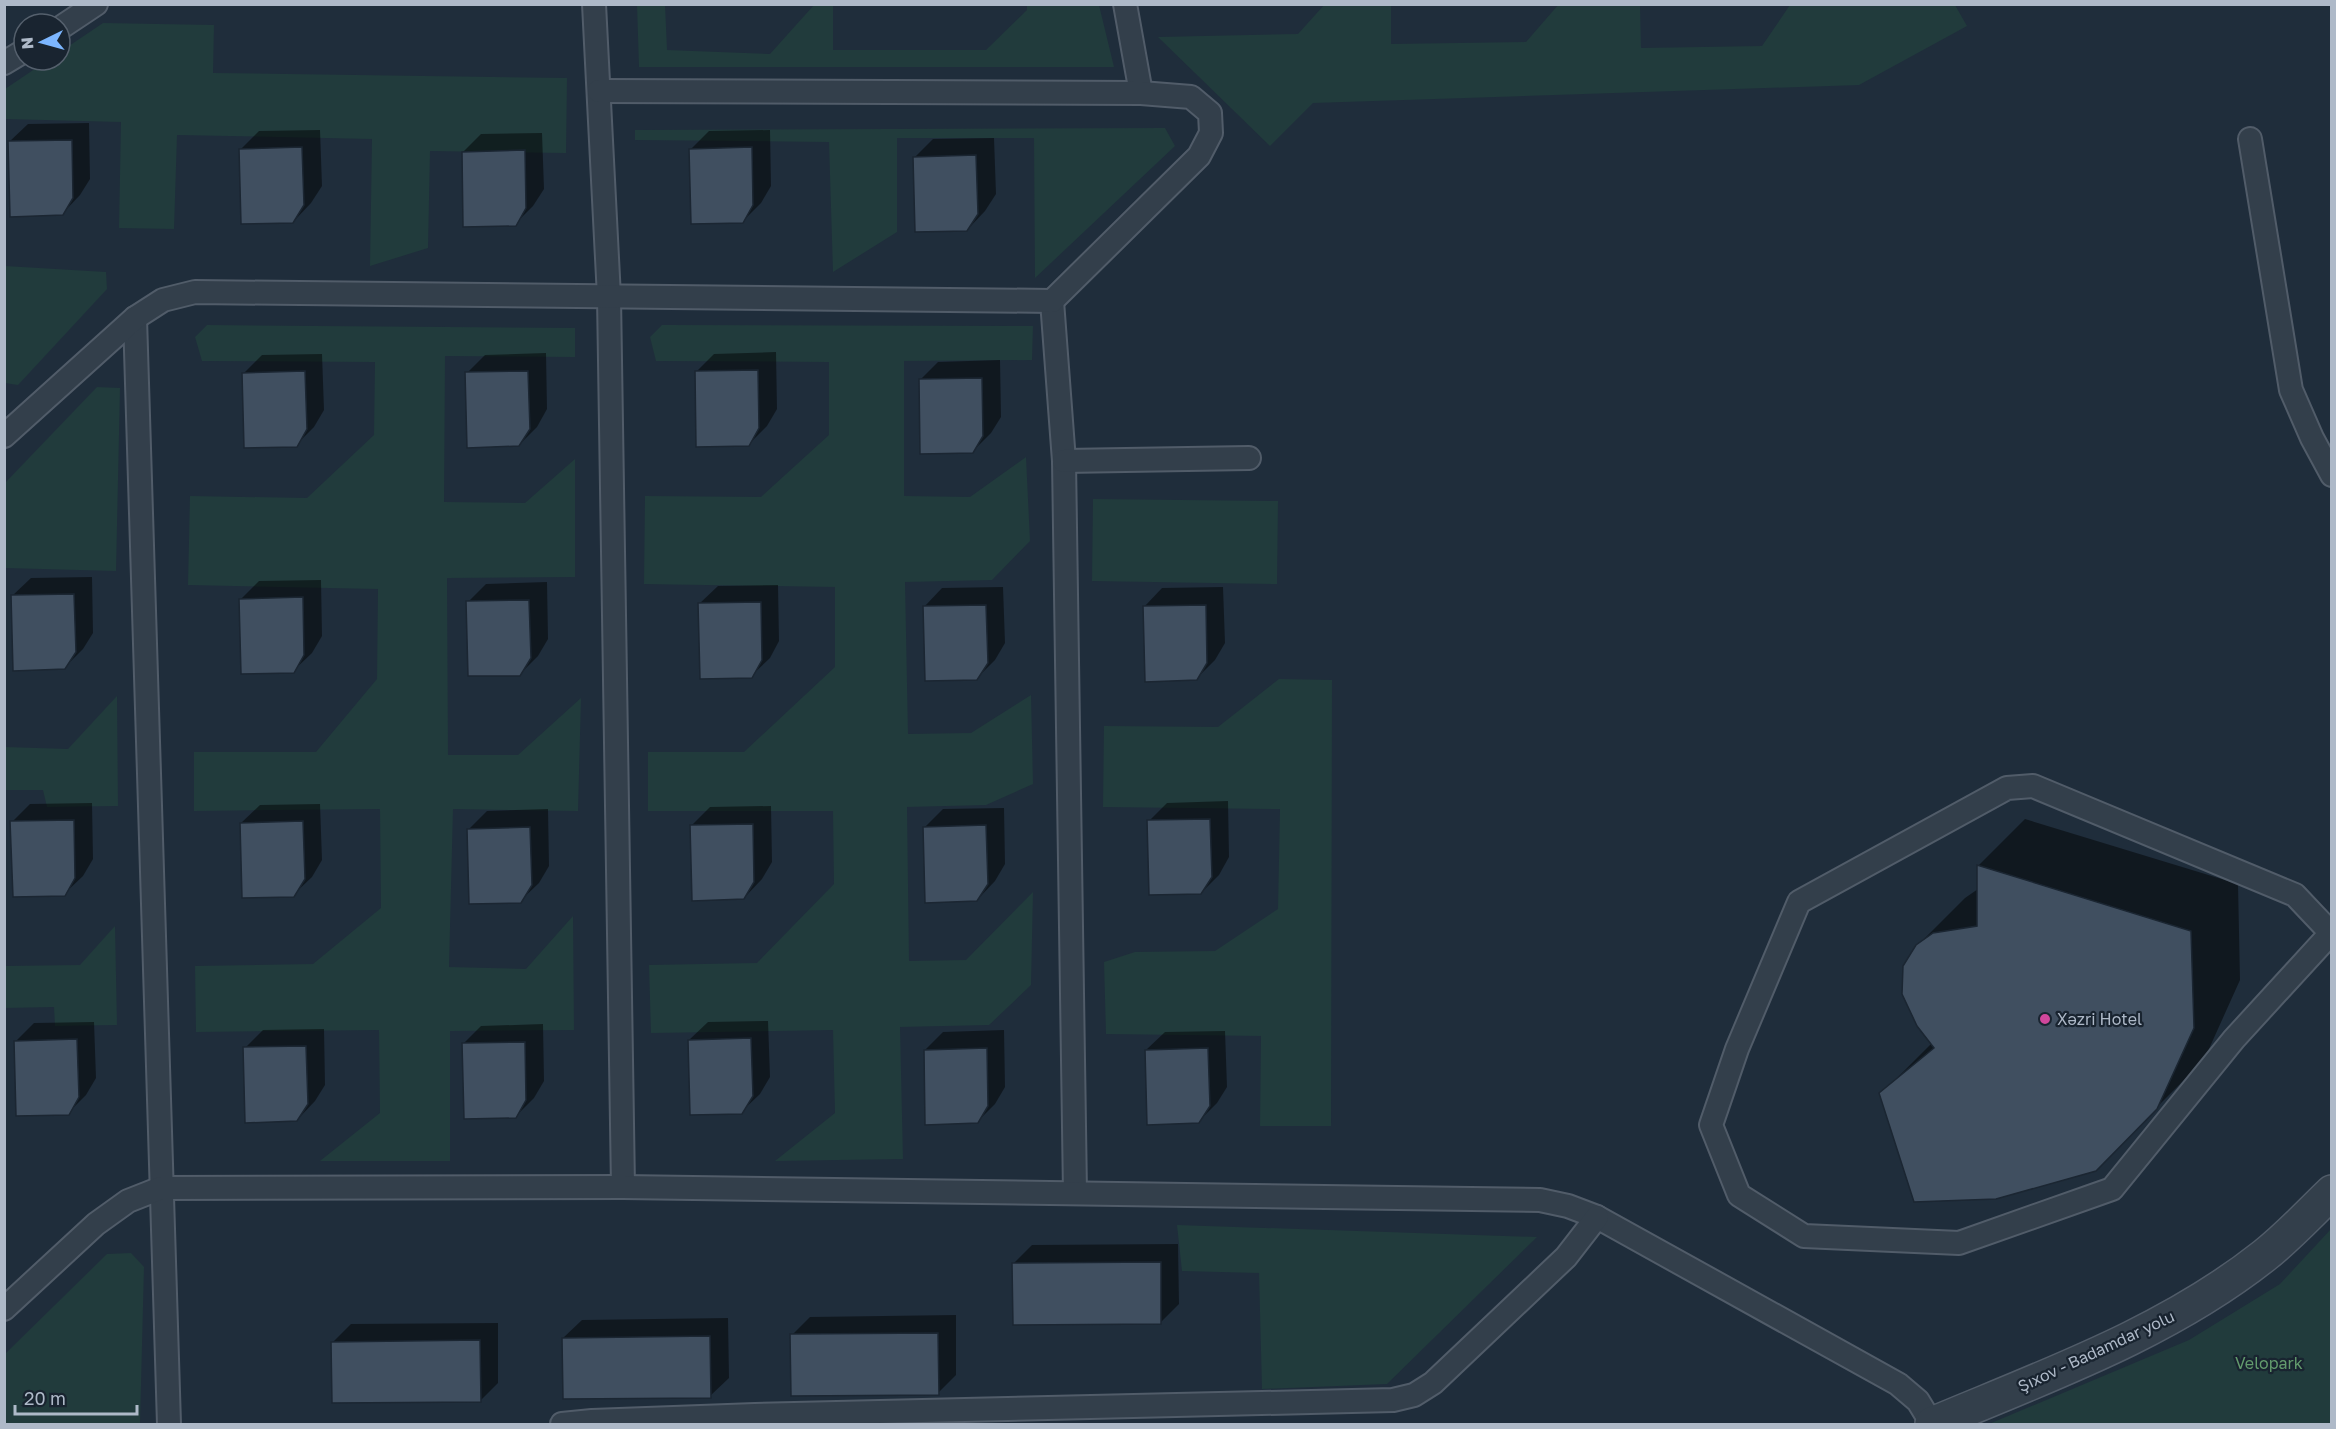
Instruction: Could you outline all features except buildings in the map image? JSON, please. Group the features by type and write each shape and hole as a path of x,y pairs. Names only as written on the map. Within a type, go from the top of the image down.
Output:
{"street":[{"name":"Şıxov - Badamdar yolu","path":"1932,1425 2099,1353 2174,1316 2231,1280 2266,1254 2331,1192"}],"lane":[{"path":"72,20 96,4"},
{"path":"594,4 609,297 623,1187"},
{"path":"1125,4 1141,93"},
{"path":"4,436 135,318 163,300 195,292 1052,301 1199,156 1211,133 1210,113 1191,97 1141,93 599,91"},
{"path":"2250,139 2291,390 2331,475"},
{"path":"1052,301 1064,461 1075,1193"},
{"path":"135,318 169,1425"},
{"path":"1064,461 1249,459"},
{"path":"2033,786 2295,895 2331,932 2234,1039 2112,1189 1959,1243 1804,1236 1739,1195 1711,1125 1737,1049 1799,902 2007,788 2033,786"},
{"path":"4,1309 96,1224 128,1201 161,1188 623,1187 1539,1200 1568,1206 1597,1217 1898,1384 1918,1401 1932,1425"},
{"path":"562,1425 592,1421 755,1415 1393,1401 1414,1395 1433,1383 1566,1257 1597,1217"}],"green space":[{"path":"1325,4 1391,5 1391,44 1526,42 1559,4 1640,5 1641,48 1762,46 1790,5 1955,5 1967,26 1859,85 1313,103 1270,146 1158,37 1298,34"},
{"path":"637,5 665,5 667,50 770,54 814,5 833,5 833,50 986,50 1027,10 1027,5 1099,5 1114,67 639,67"},
{"path":"103,23 214,25 213,73 567,78 566,153 430,151 428,248 370,266 372,139 177,135 174,229 119,228 121,122 5,119 5,89 30,72 72,72 72,44"},
{"path":"1165,128 1175,146 1035,278 1034,138 897,138 897,232 833,272 829,142 635,140 635,130"},
{"path":"5,266 106,272 107,289 18,385 5,383"},
{"path":"207,325 575,328 575,357 445,356 444,502 525,503 575,459 575,577 447,578 448,755 518,755 581,698 578,811 453,809 449,967 526,969 573,916 574,1030 450,1031 450,1161 320,1161 380,1113 379,1030 196,1032 195,966 313,964 381,908 380,809 194,811 194,752 316,752 377,679 378,589 188,585 190,496 307,498 374,435 375,362 202,361 195,337"},
{"path":"662,325 1033,326 1032,360 904,361 904,496 970,497 1026,457 1030,541 992,580 905,582 908,734 971,733 1031,695 1033,784 986,805 907,807 909,961 966,960 1033,892 1031,985 989,1025 900,1027 903,1159 775,1161 835,1113 833,1030 651,1033 649,965 757,963 834,884 833,811 648,811 648,752 744,752 835,667 835,587 644,584 645,496 761,497 829,435 829,362 656,361 650,337"},
{"path":"97,387 120,388 116,571 5,568 5,483"},
{"path":"1093,499 1278,501 1277,584 1092,581"},
{"path":"1279,679 1332,680 1331,1126 1260,1126 1261,1036 1106,1034 1104,962 1135,952 1215,951 1278,909 1280,809 1103,807 1104,726 1218,727"},
{"path":"117,696 118,806 47,807 43,790 5,790 5,747 68,749"},
{"path":"115,926 117,1025 55,1026 54,1007 5,1008 5,966 80,965"},
{"path":"1177,1225 1537,1237 1387,1384 1262,1389 1259,1273 1182,1271"},
{"name":"Velopark","path":"2331,1229 2331,1424 1989,1424 2189,1340 2280,1284"},
{"path":"131,1253 144,1267 140,1424 5,1424 5,1354 107,1254"}],"place":[{"name":"Xәzri Hotel","path":"2045,1019"}]}
